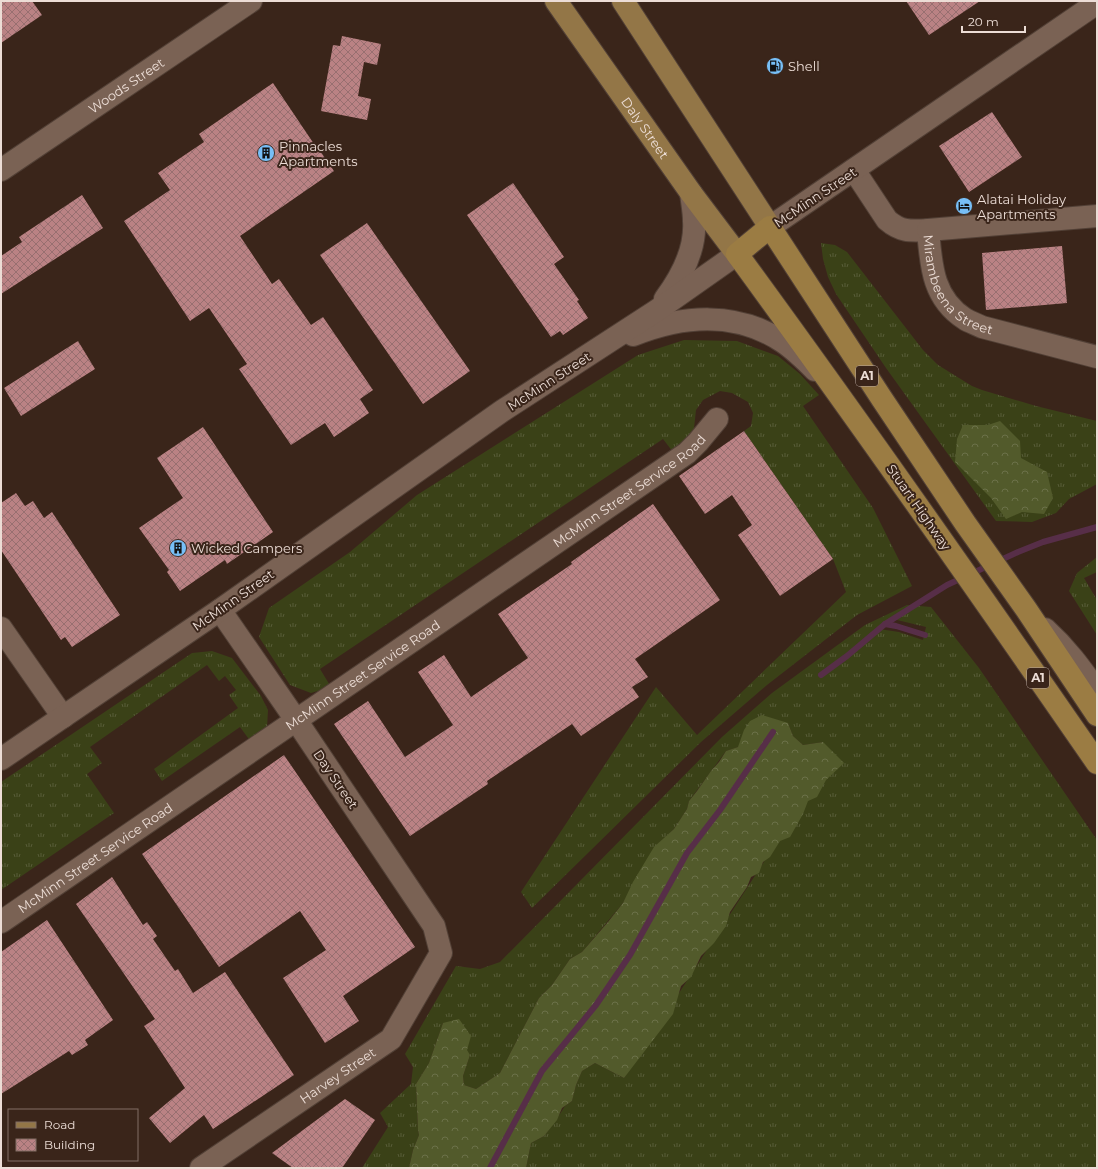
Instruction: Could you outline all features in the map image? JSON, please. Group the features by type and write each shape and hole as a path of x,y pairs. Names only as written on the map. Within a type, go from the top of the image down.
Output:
{"highway":[{"name":"McMinn Street","path":"737,254 770,227"},
{"name":"A1","path":"770,227 965,523 1097,715"},
{"name":"Stuart Highway","path":"737,254 941,538 1097,763"}],"main road":[{"name":"Daly Street","path":"556,1 691,193 737,254"},
{"path":"623,1 770,227"}],"street":[{"name":"Woods Street","path":"1,170 251,1"},
{"name":"McMinn Street","path":"770,227 1097,4"},
{"name":"Mirambeena Street","path":"854,170 887,220 893,225 903,230 928,230 931,265 936,284 954,311 965,320 982,327 1097,357"},
{"path":"656,311 674,286 683,270 691,249 694,222 691,193"},
{"path":"928,230 1097,216"},
{"name":"McMinn Street","path":"1,759 220,610 502,411 656,311 737,254"},
{"path":"588,356 618,340 656,326 680,321 720,319 753,327 783,342 798,353 839,394"},
{"name":"McMinn Street Service Road","path":"1,922 687,453 717,419"},
{"name":"Day Street","path":"220,610 296,720 434,926 442,953"},
{"path":"1026,610 1069,652 1097,691"},
{"path":"1,628 63,717"},
{"name":"Harvey Street","path":"201,1168 391,1039 442,953"}],"green space":[{"path":"821,243 835,245 847,252 923,350 938,365 972,386 982,390 1036,406 1097,421 1097,484 1069,499 1056,513 1032,522 996,521 886,368 836,294 828,277 823,259"},
{"path":"684,340 737,341 778,356 800,374 819,395 803,406 873,508 912,586 857,615 767,685 701,742 532,908 521,892 656,687 697,735 846,592 833,559 744,431 751,426 753,413 748,402 732,393 720,391 703,400 696,410 694,428 689,442 673,452 663,439 320,669 331,687 311,693 290,685 259,637 269,608 350,552 417,495 638,355"},
{"path":"1000,421 1020,441 1021,458 1047,472 1053,498 1044,514 1022,512 1006,519 991,498 955,462 957,439 963,425 988,425"},
{"path":"1097,557 1097,572 1084,578 1097,600 1097,635 1069,591 1077,573"},
{"path":"907,605 931,607 979,668 1097,840 1097,1168 526,1168 531,1143 544,1136 565,1106 572,1101 576,1085 582,1071 595,1063 624,1078 815,783 823,742 803,745 793,736 788,723 738,747 726,751 689,801 687,809 674,829 654,848 623,903 582,952 570,959 552,985 539,998 500,1073 476,1089 464,1085 463,1076 470,1055 443,1023 429,1063 416,1084 419,1135 413,1150 409,1168 362,1168 388,1127 380,1113 411,1084 413,1067 405,1054 456,966 480,969 500,962 722,737 772,693 865,625","holes":["893,619 926,627 923,640 899,632 879,629"]},
{"path":"212,651 232,658 261,696 268,710 267,728 251,742 240,727 162,781 154,769 238,708 229,695 236,690 225,676 219,681 207,665 90,747 102,763 87,774 114,813 1,890 1,782 192,653"},
{"path":"762,715 788,723 793,736 803,745 823,742 844,763 826,780 817,797 808,801 803,814 790,837 780,841 770,857 763,862 759,873 751,877 747,887 730,912 726,926 714,943 701,956 691,977 681,986 673,1014 624,1078 595,1063 582,1071 576,1085 572,1101 562,1108 557,1120 544,1136 531,1143 526,1168 409,1168 413,1150 419,1135 416,1084 429,1063 443,1023 459,1019 471,1036 467,1050 470,1055 463,1076 464,1085 476,1089 500,1073 539,998 552,985 570,959 582,952 623,903 633,882 654,847 674,829 687,809 689,801 726,751 738,747 744,730 750,721"}],"building":[{"path":"1,1 32,1 42,15 1,43"},
{"path":"906,1 980,1 929,35"},
{"path":"342,36 381,44 377,65 364,62 358,96 371,99 367,120 321,111 333,45 340,46"},
{"path":"273,83 334,171 240,236 272,284 279,279 311,325 323,317 373,390 360,399 369,413 334,437 325,423 291,445 239,369 247,364 209,308 190,321 124,221 170,190 158,173 204,142 199,134"},
{"path":"992,112 1022,157 969,192 939,146"},
{"path":"513,183 564,257 554,264 579,300 577,301 588,318 563,335 560,331 551,337 467,215"},
{"path":"82,195 103,228 1,294 1,256 22,242 19,237"},
{"path":"367,223 470,371 423,404 320,255"},
{"path":"1062,246 1067,303 986,310 982,253"},
{"path":"78,341 95,369 21,416 4,388"},
{"path":"203,427 273,532 227,564 225,560 180,591 167,572 169,570 139,528 183,498 157,458"},
{"path":"744,431 833,559 780,596 738,535 752,525 732,495 705,514 679,476"},
{"path":"16,493 25,506 33,501 44,518 52,512 120,615 72,647 65,637 61,640 1,550 1,503"},
{"path":"653,504 720,600 635,659 648,677 632,687 639,697 581,736 572,724 487,781 488,784 410,836 334,724 368,701 405,757 453,725 418,672 444,655 471,697 528,658 498,614 572,564 571,562"},
{"path":"284,755 415,947 343,996 359,1021 325,1043 283,978 326,950 300,911 219,967 142,854"},
{"path":"112,877 143,925 147,922 157,936 153,939 175,971 178,969 193,993 225,972 294,1075 213,1129 204,1115 170,1143 149,1118 185,1088 144,1026 155,1019 76,904"},
{"path":"47,920 113,1020 85,1040 88,1045 72,1055 69,1051 1,1094 1,952"},
{"path":"345,1099 375,1120 342,1168 293,1168 272,1153"}],"waterway":[{"path":"821,675 847,656 885,624 947,585 1043,542 1097,527"},
{"path":"885,624 925,635"},
{"path":"490,1168 542,1071 596,1005 630,955 687,853 720,810 773,732"}],"place":[{"name":"Shell","path":"775,66"},
{"name":"Pinnacles Apartments","path":"266,153"},
{"name":"Alatai Holiday Apartments","path":"964,206"},
{"name":"Wicked Campers","path":"178,548"}]}
